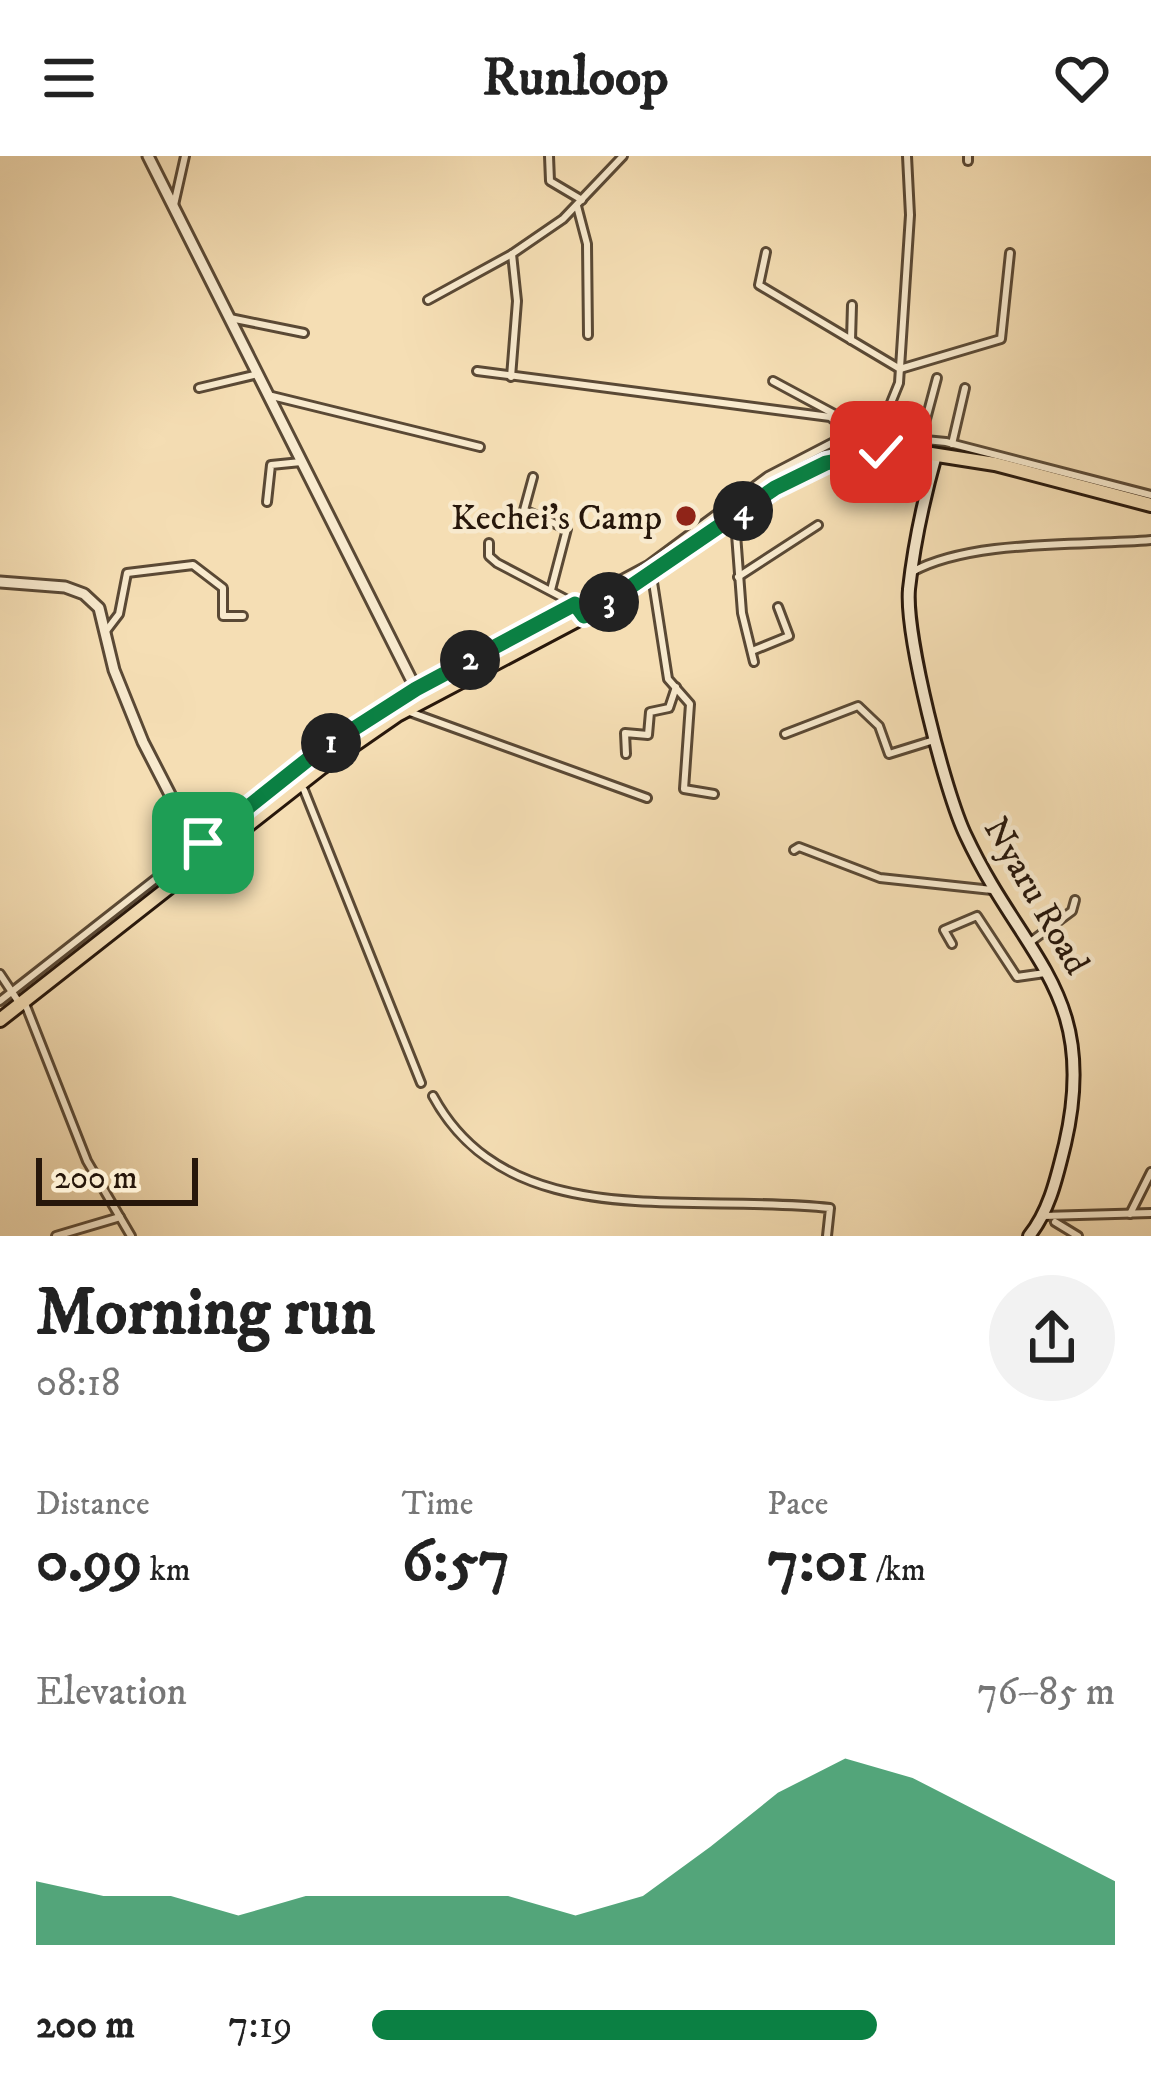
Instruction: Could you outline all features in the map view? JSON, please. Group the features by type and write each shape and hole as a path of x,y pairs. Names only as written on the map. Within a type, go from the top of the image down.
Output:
{"main road":[{"path":"0,1020 19,999 206,849 419,695 652,576 804,472 871,452 936,455 1103,488 1151,505"},
{"name":"Nyaru Road","path":"936,455 911,576 912,616 938,739 964,834 1048,973 1072,1026 1075,1080 1061,1158 1046,1218 1029,1236"}],"street":[{"path":"0,582 65,586 84,594 98,608 114,670 152,762 206,849 316,753 419,695 388,643 148,156"},
{"path":"173,209 184,156"},
{"path":"549,156 550,181 580,203 588,335"},
{"path":"428,300 512,254 580,203 623,156"},
{"path":"871,452 900,369 910,215 908,156"},
{"path":"766,252 759,285 900,369 1001,338 1010,254"},
{"path":"512,254 517,301 512,376"},
{"path":"851,340 852,305"},
{"path":"230,318 304,333"},
{"path":"477,371 839,422"},
{"path":"200,388 258,374"},
{"path":"921,438 937,378"},
{"path":"772,381 838,416 851,434"},
{"path":"952,444 965,388"},
{"path":"268,395 480,447"},
{"path":"489,543 489,556 497,563 579,610 768,476 851,434 952,444 1103,488 1151,495"},
{"path":"267,502 271,465 301,463"},
{"path":"533,477 524,510 567,529 551,590"},
{"path":"734,517 738,577 754,662"},
{"path":"738,577 818,524"},
{"path":"911,576 941,559 1151,541"},
{"path":"106,631 119,614 127,573 193,565 223,588 224,616 243,616"},
{"path":"652,576 663,662 690,704 684,789 714,794"},
{"path":"752,651 789,636 778,607"},
{"path":"626,754 625,733 648,735 650,712 669,708 676,687"},
{"path":"785,734 858,706 878,726 889,754 938,739"},
{"path":"404,710 647,798"},
{"path":"304,790 421,1083"},
{"path":"794,850 799,847 880,878 996,890"},
{"path":"1029,943 1072,911 1075,900"},
{"path":"952,944 944,930 977,916 1017,977 1048,973"},
{"path":"0,974 19,999 87,1161 131,1236"},
{"path":"0,1001 19,999"},
{"path":"433,1096 446,1126 477,1164"},
{"path":"1130,1214 1151,1172"},
{"path":"538,1196 557,1201"},
{"path":"636,1213 777,1203 830,1208 826,1236"},
{"path":"1046,1218 1151,1213"},
{"path":"56,1236 120,1217"},
{"path":"1046,1218 1078,1236"}],"place":[{"name":"Kechei's Camp","path":"686,516"}],"route":[{"path":"203,843 316,753 416,689 575,604 584,616 598,609 804,472 851,455 881,452"}]}
